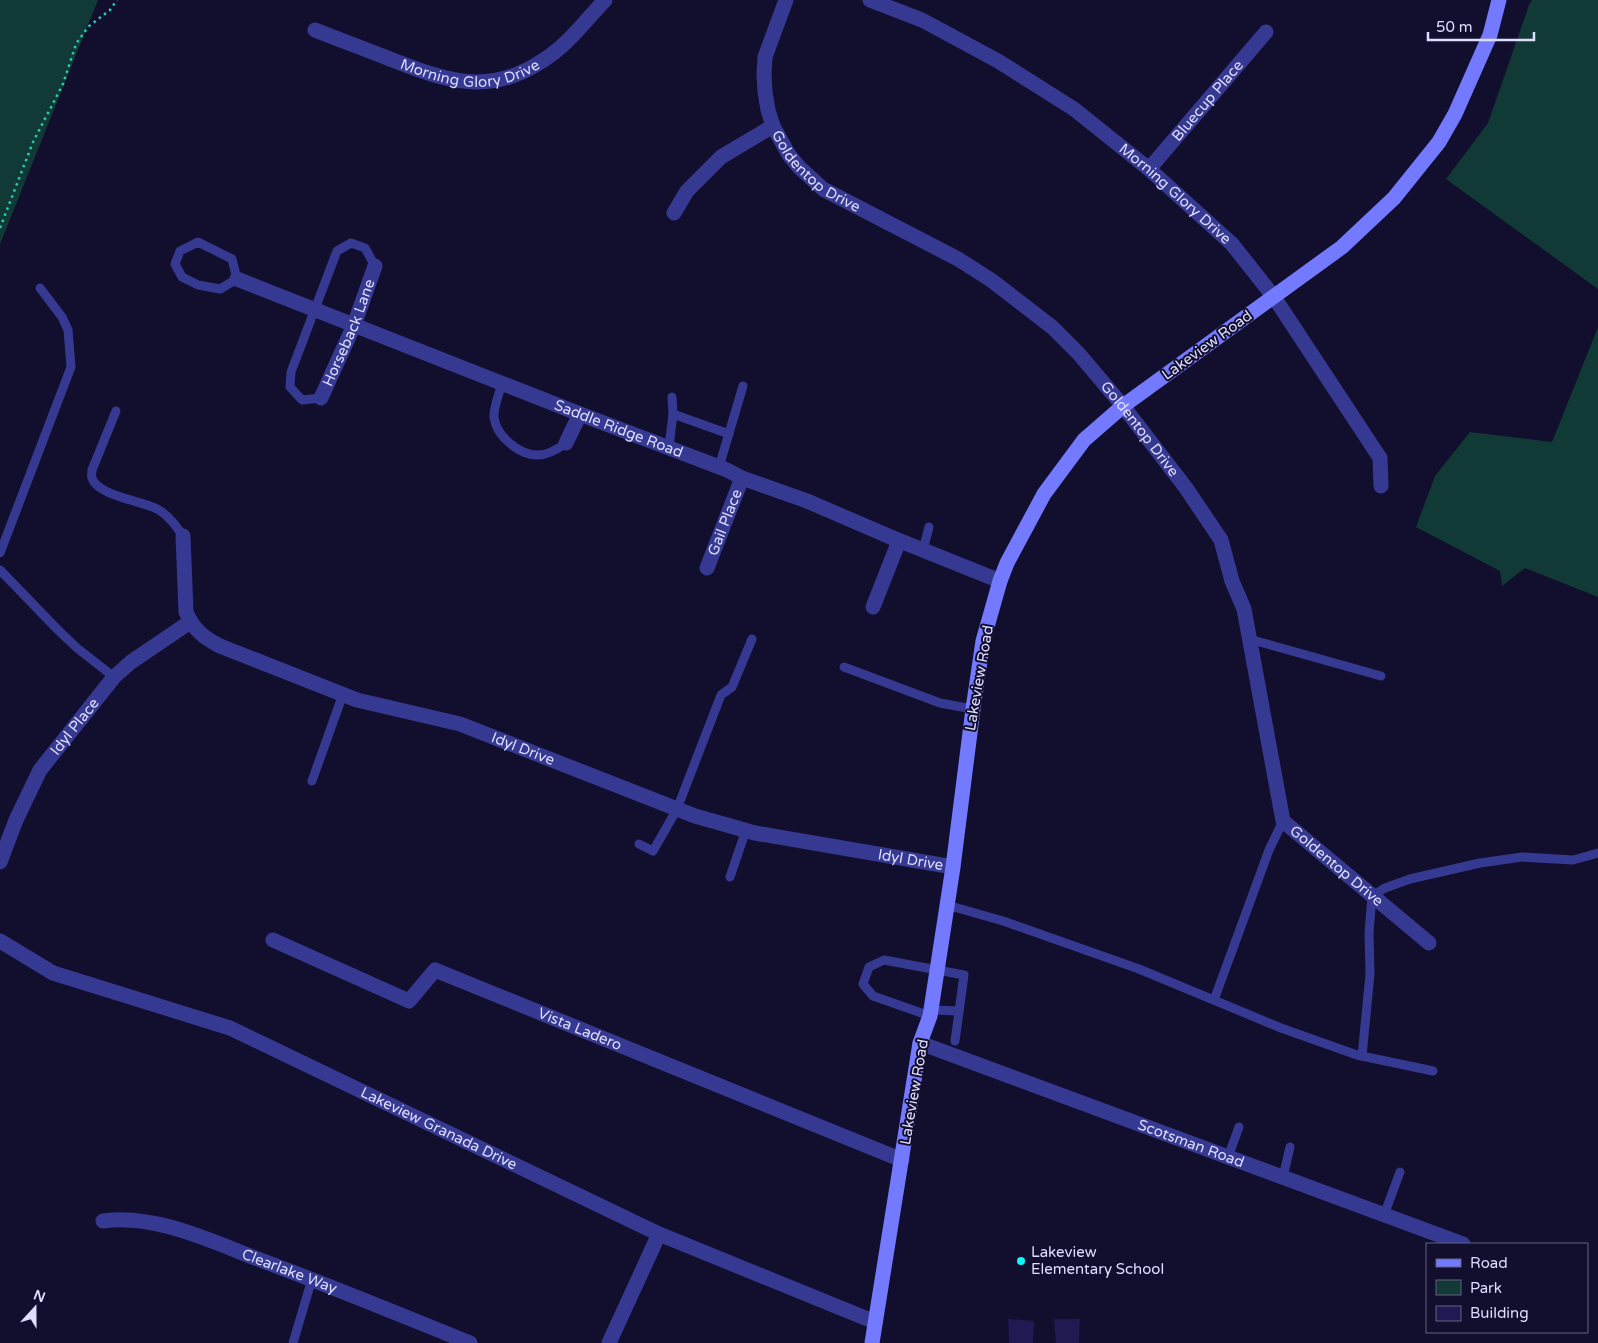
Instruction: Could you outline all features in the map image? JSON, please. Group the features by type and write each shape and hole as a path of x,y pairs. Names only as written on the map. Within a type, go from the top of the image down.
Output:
{"street":[{"name":"Morning Glory Drive","path":"315,30 433,75 461,81 491,81 518,74 542,62 564,44 605,0"},
{"name":"Goldentop Drive","path":"786,0 765,57 764,74 765,92 773,126 789,154 811,178 824,188 958,259 990,280 1052,327 1079,354 1123,406 1186,488 1221,540 1232,581 1244,610 1283,821 1428,943"},
{"name":"Morning Glory Drive","path":"870,0 922,20 998,61 1074,109 1149,169 1232,244 1274,297 1380,458 1381,486"},
{"name":"Lakeview Road","path":"872,1343 920,1043 930,1013 937,970 953,867 983,641 1007,563 1044,494 1084,440 1123,406 1342,247 1394,198 1439,142 1455,114 1490,35 1499,0"},
{"name":"Bluecup Place","path":"1149,169 1266,32"},
{"path":"674,214 687,191 722,157 773,126"},
{"name":"Horseback Lane","path":"321,398 354,326 375,266"},
{"name":"Saddle Ridge Road","path":"237,280 580,414 719,466 742,478 807,501 899,541 1000,581"},
{"path":"566,443 580,414"},
{"name":"Gail Place","path":"707,568 742,478"},
{"path":"183,536 185,601 186,612 190,622"},
{"path":"873,607 899,541"},
{"name":"Idyl Place","path":"0,862 16,820 40,770 114,678 131,662 190,622"},
{"name":"Idyl Drive","path":"190,622 203,636 220,646 357,700 460,724 695,816 755,833 953,867"},
{"name":"Vista Ladero","path":"273,940 408,1001 435,970 902,1160"},
{"name":"Lakeview Granada Drive","path":"0,941 53,973 230,1028 658,1234 875,1322"},
{"name":"Scotsman Road","path":"920,1043 1459,1243"},
{"name":"Clearlake Way","path":"103,1221 131,1219 170,1226 312,1279 470,1343"},
{"path":"609,1343 658,1234"}],"lane":[{"path":"198,242 232,259 237,280 220,289 198,285 182,276 175,264 180,251 198,242"},
{"path":"321,398 302,400 290,387 290,372 338,251 351,243 365,248 375,266"},
{"path":"0,553 71,367 68,330 62,317 40,288"},
{"path":"502,383 493,416 499,433 516,449 538,455 555,451 566,443"},
{"path":"719,466 743,386"},
{"path":"669,447 673,414 672,397"},
{"path":"116,411 92,470 92,479 104,491 157,509 167,516 183,536"},
{"path":"673,414 729,434"},
{"path":"923,550 929,527"},
{"path":"0,570 58,630 114,678"},
{"path":"639,844 653,851 677,808 720,695 732,687 752,639"},
{"path":"1249,639 1381,676"},
{"path":"844,667 940,702 973,709"},
{"path":"312,781 343,694"},
{"path":"1214,1000 1269,850 1283,821"},
{"path":"730,877 746,830"},
{"path":"1362,1056 1370,974 1369,933 1372,896 1385,888 1410,879 1480,863 1522,857 1573,860 1598,853"},
{"path":"947,905 1003,921 1130,966 1281,1028 1362,1056 1433,1071"},
{"path":"955,1041 964,975 884,960 869,967 863,984 873,996 930,1013 959,1011"},
{"path":"1228,1157 1239,1127"},
{"path":"1283,1177 1290,1147"},
{"path":"1384,1215 1400,1172"},
{"path":"293,1343 312,1279"}],"path":[{"path":"0,228 32,142 63,84 76,44 88,28 110,10 117,0"}],"green space":[{"path":"0,0 98,0 0,244"},
{"path":"1532,0 1598,0 1598,289 1446,179 1488,123"},
{"path":"1598,327 1598,597 1525,568 1502,586 1500,571 1416,527 1435,476 1470,432 1552,442"}],"building":[{"path":"1008,1319 1034,1321 1033,1343 1009,1343"},
{"path":"1054,1319 1080,1319 1079,1343 1056,1343"}],"place":[{"name":"Lakeview Elementary School","path":"1021,1261"}]}
